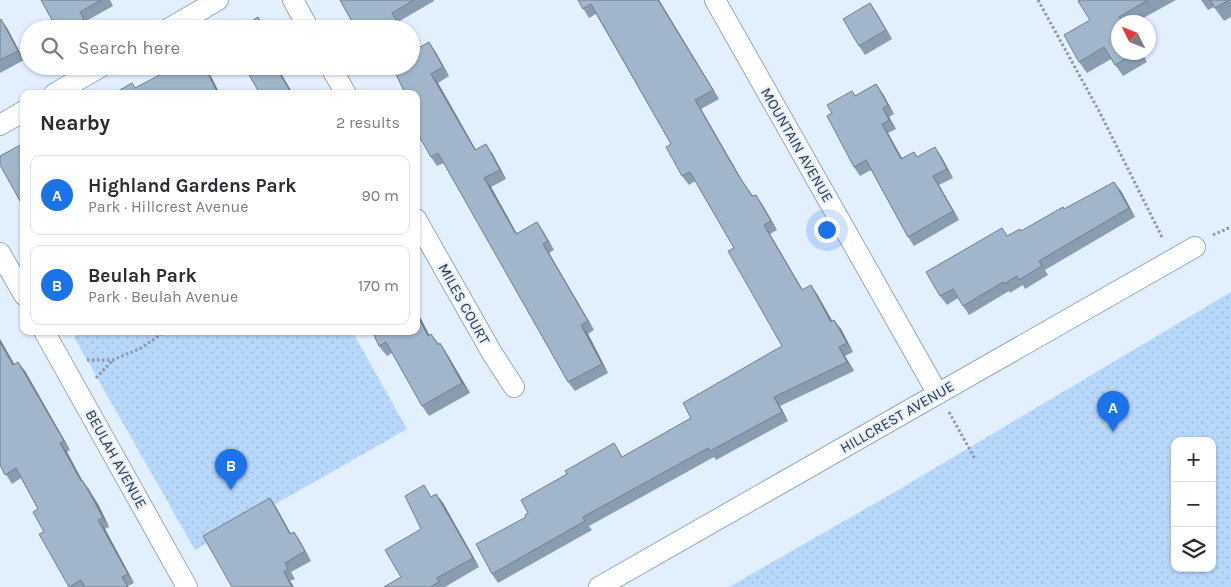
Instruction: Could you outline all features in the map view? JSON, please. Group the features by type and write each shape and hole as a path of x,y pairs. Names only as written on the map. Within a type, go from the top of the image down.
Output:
{"street":[{"path":"184,20 218,0"},
{"path":"293,0 304,20"},
{"name":"MOUNTAIN AVENUE","path":"715,0 938,394"},
{"path":"61,90 87,75"},
{"path":"335,75 344,90"},
{"path":"0,125 20,113"},
{"name":"MILES COURT","path":"420,226 492,353 514,387"},
{"name":"HILLCREST AVENUE","path":"599,587 1195,247"},
{"path":"0,253 20,288"},
{"name":"BEULAH AVENUE","path":"46,335 187,587"}],"path":[{"path":"1038,0 1099,111 1174,259"},
{"path":"60,359 113,360 141,348 160,335"},
{"path":"938,394 975,459"}],"shaded area":[{"path":"1231,292 1231,587 729,587 893,493"},
{"path":"77,335 354,335 407,429 195,550 74,337"}],"building":[{"path":"41,0 101,0 80,12 84,19 82,20 52,20"},
{"path":"340,0 414,0 392,13 396,20 351,20"},
{"path":"578,0 658,0 713,90 695,100 737,173 752,196 756,195 771,221 764,225 802,290 811,285 831,322 834,320 847,343 839,347 847,362 774,397 782,412 710,451 708,448 583,517 585,521 492,574 476,544 526,517 525,515 528,513 521,500 567,474 565,471 614,443 622,457 691,418 683,403 782,346 728,251 734,248 690,172 682,176 666,147 671,144 591,4 583,9"},
{"path":"1148,0 1122,15 1111,15 1111,58 1104,47 1079,62 1064,35 1090,20 1078,1"},
{"path":"1210,0 1229,0 1215,8"},
{"path":"870,3 886,30 859,46 843,19"},
{"path":"0,20 18,51 0,60"},
{"path":"429,42 443,67 431,74 475,150 486,144 500,170 484,178 516,234 537,222 548,241 543,244 588,321 581,325 602,364 568,382 438,153 431,157 420,138 420,90 404,90 396,75 420,75 420,47"},
{"path":"1112,60 1123,60 1115,65"},
{"path":"160,75 208,75 216,90 120,90 132,83 135,88"},
{"path":"249,75 280,75 290,90 258,90"},
{"path":"876,84 888,105 883,108 889,120 882,124 901,159 914,152 917,157 935,147 947,169 933,176 953,211 908,237 866,160 854,167 827,116 832,113 827,105 852,91 855,96"},
{"path":"20,145 20,201 0,165 0,156"},
{"path":"1114,182 1129,208 1039,261 1042,266 1019,280 1017,276 1004,284 1003,282 963,306 953,289 940,296 926,272 1002,228 1007,236 1020,229 1021,231 1063,207 1064,209"},
{"path":"420,321 428,336 431,334 438,345 440,343 462,383 422,406 386,342 379,346 374,335 420,335"},
{"path":"0,342 13,365 18,362 64,441 60,443 103,518 98,520 128,574 122,577 128,587 85,587 81,580 69,587 39,534 44,532 33,512 38,509 16,468 5,475 0,465"},
{"path":"424,485 431,497 436,494 473,558 437,578 439,582 430,587 384,587 401,577 385,550 421,529 405,496"},
{"path":"270,498 290,534 294,532 305,551 285,563 288,569 284,572 292,587 232,587 203,536"}],"place":[{"name":"Highland Gardens Park","path":"1113,432"},
{"name":"Beulah Park","path":"231,490"}]}
